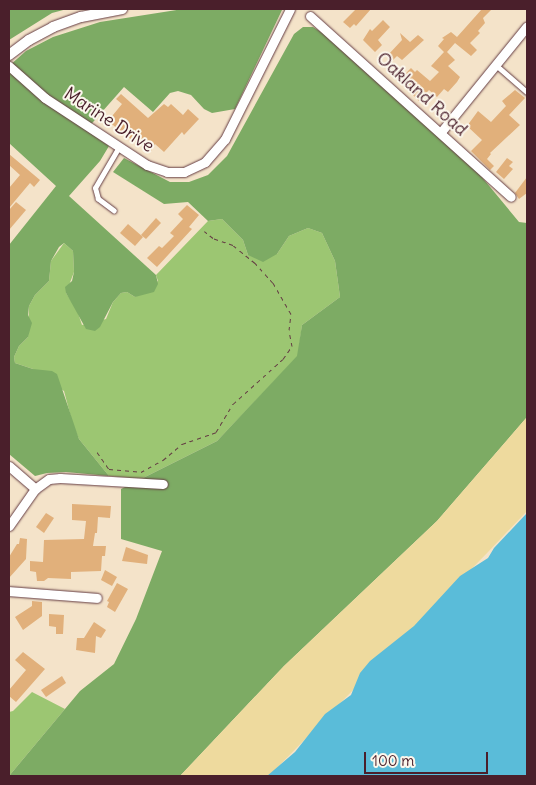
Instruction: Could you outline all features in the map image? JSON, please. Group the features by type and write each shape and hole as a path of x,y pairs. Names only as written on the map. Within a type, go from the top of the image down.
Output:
{"street":[{"path":"9,55 53,27 81,17 122,9"},
{"name":"Marine Drive","path":"9,66 45,98 147,165 167,172 184,172 205,162 225,139 290,9"},
{"name":"Oakland Road","path":"310,16 511,197"},
{"path":"441,132 527,26"},
{"path":"9,466 35,490"},
{"path":"9,526 35,490 49,479 88,479 163,484"},
{"path":"9,591 97,598"}],"lane":[{"path":"496,65 527,92"},
{"path":"114,210 98,199 95,190 100,177 119,147"}],"path":[{"path":"97,452 109,469 141,472 163,460 182,444 216,432 233,404 283,358 292,346 289,330 291,314 273,283 234,244 212,238 204,231"}],"green space":[{"path":"9,9 67,9 52,13 9,40"},
{"path":"183,9 282,10 235,109 212,113 204,109 191,95 178,91 170,93 153,112 124,87 86,130 109,146 100,161 69,196 156,275 158,284 154,292 135,297 127,292 121,293 113,302 100,327 95,331 86,329 66,293 65,287 72,281 74,272 73,251 64,243 59,247 51,261 49,281 35,295 29,306 28,315 32,323 28,337 19,346 14,357 15,363 33,369 52,371 57,374 79,439 109,476 66,472 35,476 9,454 9,245 56,186 9,143 9,66 26,51 53,37 100,22"},
{"path":"303,27 313,27 326,35 476,170 519,222 527,223 527,417 437,521 284,666 180,776 9,776 80,691 114,664 136,619 162,551 121,539 121,489 217,441 297,356 302,325 340,297 335,261 322,233 308,228 289,236 277,254 263,262 248,255 243,240 222,219 208,221 188,202 164,204 113,172 124,158 170,182 189,182 208,175 227,156 294,34"},
{"path":"222,219 243,240 248,255 277,254 289,236 308,228 322,233 335,261 340,297 302,325 298,356 217,441 141,479 109,476 79,439 73,425 64,391 33,369 15,363 14,357 19,346 28,337 29,306 35,295 49,281 51,261 64,243 73,251 74,272 66,293 77,310 82,325 106,319 113,302 121,293 127,292 135,297 158,281 156,275 208,221"},
{"path":"32,692 65,709 9,776 9,712 13,711"}],"sand":[{"path":"527,417 527,511 488,552 269,776 180,776 284,666 437,521"}],"water":[{"path":"527,513 527,776 267,776 295,752 325,714 351,695 360,673 370,661 414,626 460,576 488,558 494,548"}],"building":[{"path":"356,9 371,9 356,26 354,24 350,28 343,22"},
{"path":"482,9 492,9 483,18 485,23 478,31 480,33 470,43 477,50 471,56 455,43 447,52 455,60 448,66 460,77 457,82 448,92 444,89 437,97 429,90 419,101 409,91 407,84 410,81 404,75 411,68 415,72 417,70 430,81 439,72 431,66 444,52 438,46 444,39 442,38 451,32 457,37"},
{"path":"383,20 390,27 378,40 382,45 375,52 363,40 370,29 372,31"},
{"path":"400,33 410,42 418,35 424,40 402,60 397,56 393,60 388,55 402,40"},
{"path":"515,90 525,98 509,115 520,125 490,153 487,159 494,166 490,170 471,151 482,140 467,126 478,111 491,122 506,106 502,101"},
{"path":"121,94 148,118 164,104 168,107 171,104 183,115 188,109 199,119 184,135 182,132 164,152 155,144 151,151 139,143 138,145 108,121 122,104 116,99"},
{"path":"9,154 40,180 34,187 30,183 9,208 9,188 20,175 9,165"},
{"path":"507,158 513,162 509,166 513,169 504,179 496,172"},
{"path":"527,177 527,193 519,199 515,193"},
{"path":"16,202 26,210 9,230 9,210"},
{"path":"187,205 199,215 189,227 192,229 157,267 147,258 159,246 162,248 174,236 170,233 183,219 178,214"},
{"path":"156,218 161,223 146,239 141,235"},
{"path":"128,224 143,237 135,246 120,233"},
{"path":"72,504 111,506 110,518 98,517 97,533 95,533 93,546 106,546 105,556 102,556 101,571 71,572 71,579 48,578 44,581 37,581 36,572 30,571 30,561 43,562 44,540 84,539 86,521 72,520"},
{"path":"46,513 54,518 44,533 36,527"},
{"path":"20,538 27,539 26,559 9,578 9,557 17,544 19,544"},
{"path":"126,547 148,555 147,564 122,561"},
{"path":"105,570 117,577 112,586 101,580"},
{"path":"117,583 128,589 115,612 107,607 109,602 107,601"},
{"path":"32,601 42,602 42,616 23,630 15,617 32,606"},
{"path":"49,614 64,615 63,634 56,634 56,627 49,626"},
{"path":"94,622 106,630 101,638 96,636 95,653 76,650 77,638 84,638"},
{"path":"23,652 45,669 16,702 9,696 9,690 26,670 15,660"},
{"path":"62,676 66,683 46,697 41,690"}]}
